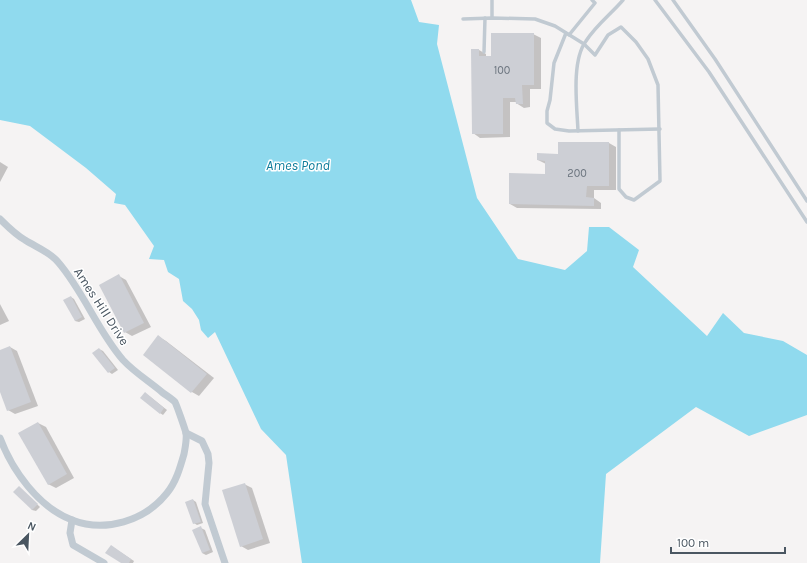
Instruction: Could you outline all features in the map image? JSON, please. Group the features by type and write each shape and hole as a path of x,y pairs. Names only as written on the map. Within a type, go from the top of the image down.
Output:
{"street":[{"name":"Ames Hill Drive","path":"0,219 24,240 40,248 57,260 73,281 114,348 125,361 175,402 186,434 184,451 178,475 167,493 151,508 132,519 102,525 72,520 53,510 42,501 21,479 6,454 0,438"},
{"path":"186,434 202,441 208,454 209,463 205,504 225,563"},
{"path":"72,520 70,533 73,546 104,563"}],"lane":[{"path":"492,0 492,18"},
{"path":"592,0 595,3 567,34 554,63 550,100 547,111 547,123 555,129 578,131 660,129"},
{"path":"578,131 577,65 580,50 596,27 623,0"},
{"path":"655,0 709,72 807,222"},
{"path":"673,0 715,59 807,201"},
{"path":"484,52 485,18"},
{"path":"463,19 535,19 555,26 584,44 595,55 608,35 621,27 636,42 648,59 658,85 660,181 634,200 626,197 619,189 618,130"}],"water":[{"name":"Ames Pond","path":"0,0 411,0 419,22 439,25 437,44 477,198 518,259 565,270 587,251 589,227 609,227 639,250 633,267 707,336 723,313 744,333 783,341 807,355 807,415 749,436 696,407 606,474 600,563 302,563 286,455 261,429 215,332 208,338 201,330 199,320 192,309 183,301 179,279 168,272 164,260 149,259 154,246 125,205 114,203 116,194 86,168 30,126 0,120"}],"building":[{"path":"491,33 534,33 534,85 522,85 523,104 516,104 515,98 503,98 503,134 472,134 471,49 479,49 479,56 491,56"},
{"path":"558,142 609,142 609,186 587,186 586,197 594,198 594,206 509,204 509,173 545,174 545,161 537,160 537,153 558,154"},
{"path":"119,274 144,323 124,333 99,285"},
{"path":"71,296 82,317 75,321 63,300"},
{"path":"158,335 207,374 191,393 143,355"},
{"path":"10,346 31,402 7,411 0,392 0,350"},
{"path":"99,348 115,368 108,373 92,353"},
{"path":"145,392 164,408 160,414 140,398"},
{"path":"38,422 67,474 48,485 18,433"},
{"path":"245,483 263,539 240,547 222,490"},
{"path":"19,486 38,504 32,510 13,492"},
{"path":"193,499 201,522 193,524 185,502"},
{"path":"201,526 210,550 202,553 192,530"},
{"path":"111,545 131,559 129,563 121,563 105,553"}]}
